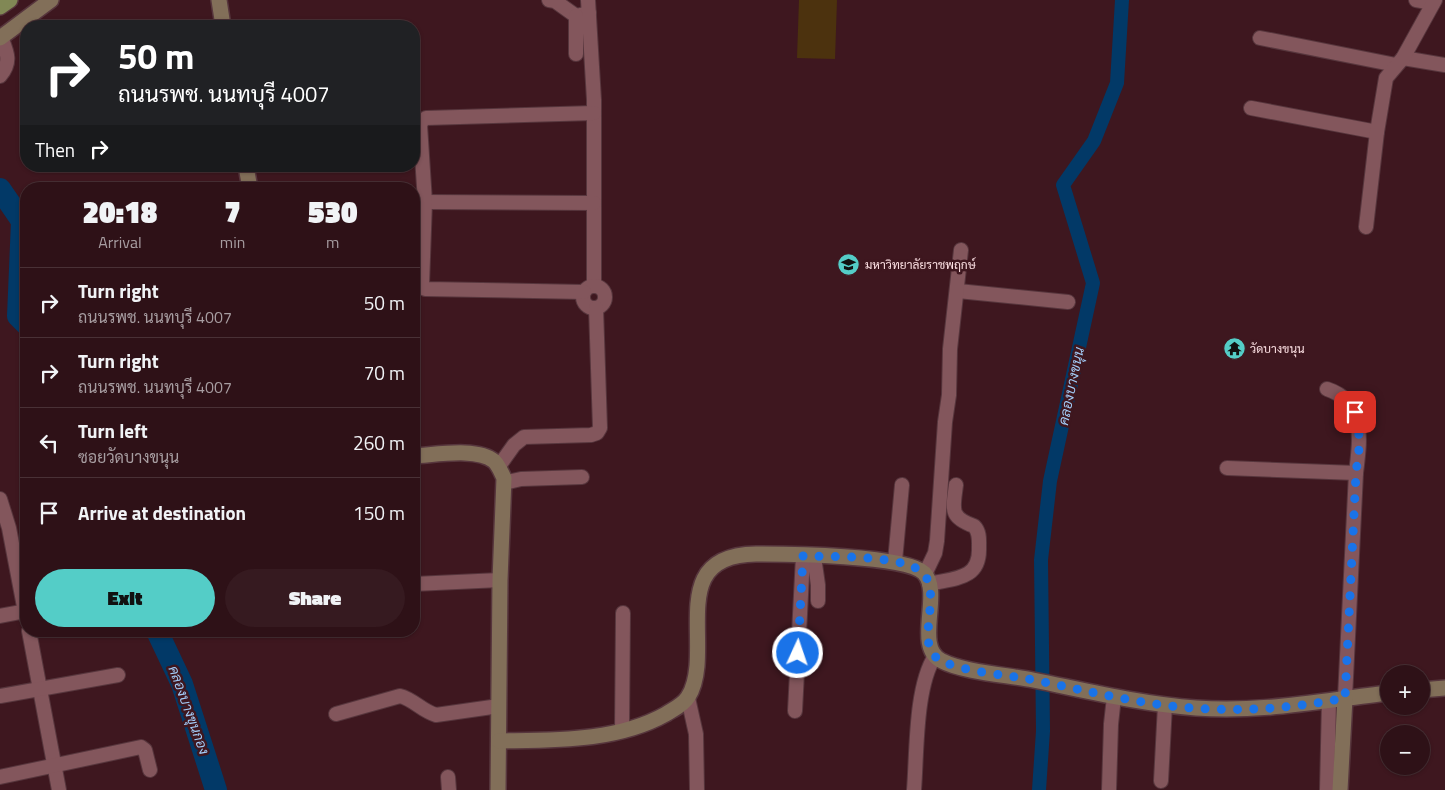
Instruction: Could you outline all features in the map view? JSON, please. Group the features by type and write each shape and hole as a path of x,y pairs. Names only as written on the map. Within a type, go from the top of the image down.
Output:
{"main road":[{"path":"0,7 10,0"}],"street":[{"path":"23,20 51,0"},
{"path":"219,0 222,20"},
{"path":"548,0 584,10"},
{"path":"1366,227 1377,132 1386,78 1400,62 1434,2 1416,0"},
{"path":"576,54 584,10"},
{"path":"584,10 594,113 594,203 589,289"},
{"path":"0,76 8,61 7,53 0,37 20,22"},
{"path":"1260,38 1400,62 1445,65"},
{"path":"1251,108 1377,132"},
{"path":"499,466 514,445 524,438 591,435 597,433 600,428 596,308 601,306 605,298 601,288 425,289 422,285 425,202 420,126 422,120 426,118 594,113"},
{"path":"425,202 594,203"},
{"path":"962,250 950,349 949,395 945,422 937,541 927,579 929,642 935,656 943,662 958,666 1114,697 1165,705 1223,709 1264,708 1380,695"},
{"path":"958,291 1068,302"},
{"path":"1327,389 1343,396 1355,412 1360,441 1356,473 1340,790"},
{"path":"420,456 470,453 485,456 499,466 504,483 500,580 498,790"},
{"path":"1227,468 1356,473"},
{"path":"504,483 521,479 582,477"},
{"path":"895,562 902,485"},
{"path":"927,579 966,575 978,565 979,535 974,526 960,521 955,515 953,508 956,485"},
{"path":"0,499 5,529 20,589"},
{"path":"697,790 696,734 688,698 696,674 700,592 708,572 717,562 740,555 808,556 895,562 916,568 927,579"},
{"path":"808,556 818,585 818,602"},
{"path":"795,711 808,556"},
{"path":"420,584 500,580"},
{"path":"622,731 623,613"},
{"path":"0,616 20,614"},
{"path":"30,637 59,790"},
{"path":"914,790 922,692 925,675 935,656"},
{"path":"0,696 118,675"},
{"path":"1430,689 1445,688"},
{"path":"336,714 400,696 436,715 498,706"},
{"path":"1109,790 1111,724 1114,697"},
{"path":"499,741 570,739 622,731 661,717 688,698"},
{"path":"1326,790 1329,701"},
{"path":"1161,780 1165,705"},
{"path":"0,777 141,747 144,750 150,770"}],"shaded area":[{"path":"799,0 837,0 835,59 797,58"}],"waterway":[{"name":"คลองบางขนุน","path":"1039,790 1043,731 1041,560 1050,481 1093,283 1063,185 1094,141 1117,83 1122,0"},
{"name":"คลองบางขุนกอง","path":"0,189 20,218"},
{"name":"คลองบางขุนกอง","path":"20,268 18,316 20,318"},
{"name":"คลองบางขุนกอง","path":"160,637 182,684 216,790"}],"place":[{"name":"มหาวิทยาลัยราชพฤกษ์","path":"849,265"},
{"name":"วัดบางขนุน","path":"1234,349"}],"route":[{"path":"798,653 803,556 848,558 895,562 916,568 925,574 930,591 930,648 932,653 943,662 1114,697 1198,708 1279,708 1345,698 1356,473 1360,441 1355,412"}]}
